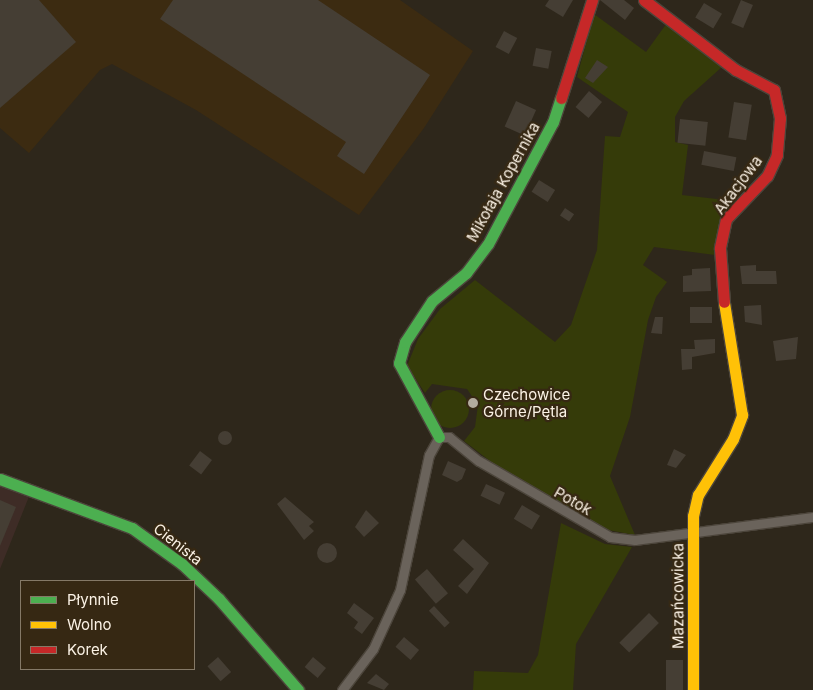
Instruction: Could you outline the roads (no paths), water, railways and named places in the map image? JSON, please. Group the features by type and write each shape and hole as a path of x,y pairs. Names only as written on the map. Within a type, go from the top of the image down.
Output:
{"street":[{"name":"Mikołaja Kopernika","path":"439,437 426,408 399,363 405,342 432,301 466,273 488,244 553,122 592,0"},
{"name":"Akacjowa","path":"644,0 736,70 774,90 780,118 777,155 767,176 726,219 720,248 721,283 742,416 733,439 698,495 693,533"},
{"name":"Potok","path":"439,437 454,440 479,461 610,537 635,540 693,533"},
{"path":"342,690 373,649 400,590 429,455 439,437"},
{"name":"Cienista","path":"0,479 60,497 140,533 182,564 219,599 298,690"},
{"name":"Mazańcowicka","path":"693,690 693,533 813,517"}],"place":[{"name":"Czechowice Górne/Pętla","path":"473,403"}]}
